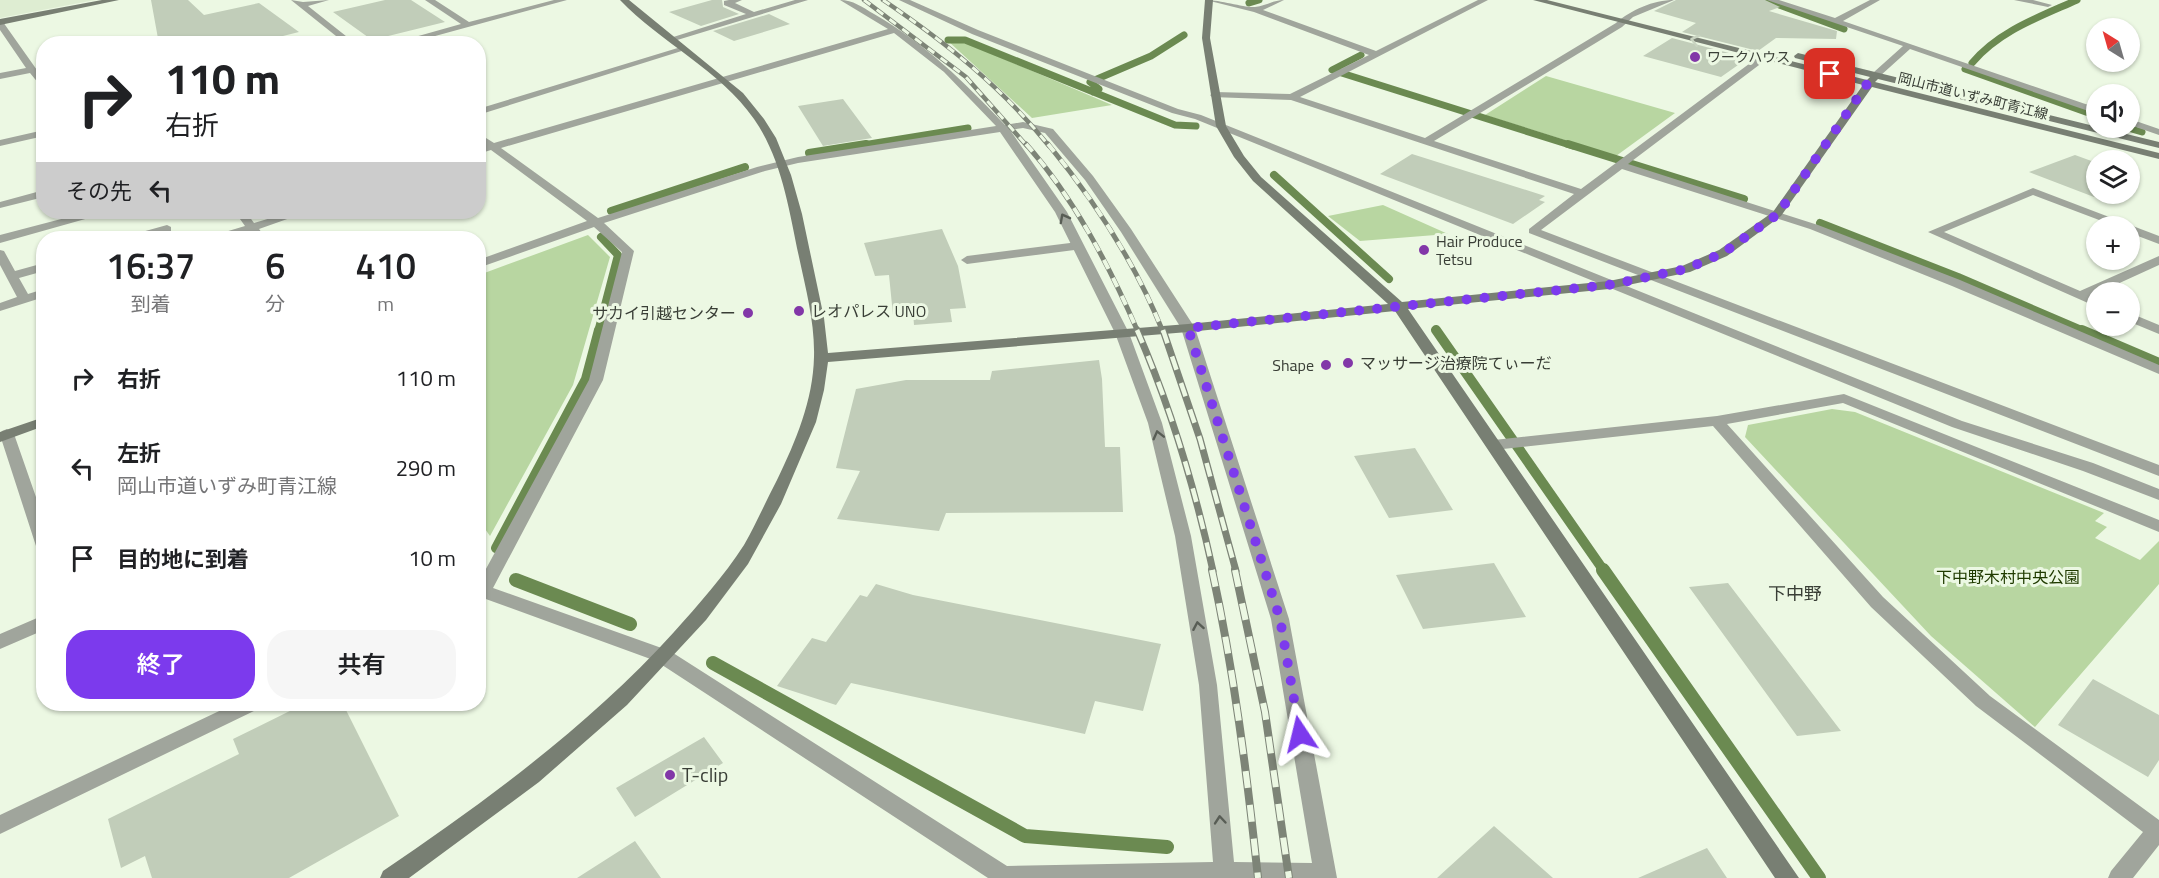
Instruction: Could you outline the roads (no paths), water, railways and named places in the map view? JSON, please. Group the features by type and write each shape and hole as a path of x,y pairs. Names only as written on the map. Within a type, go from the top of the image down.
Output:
{"street":[{"path":"36,76 0,23 116,0"},
{"path":"298,3 325,0"},
{"path":"429,0 467,24"},
{"path":"423,36 563,0"},
{"path":"391,878 467,827 579,736 663,656 736,569 773,505 802,445 816,397 821,358 817,318 801,237 782,164 767,130 749,105 624,0"},
{"path":"738,0 727,3 754,15"},
{"path":"671,39 804,0"},
{"path":"844,0 895,30 947,70 1003,128 1061,212 1122,333 1155,423 1183,536 1208,685 1225,875"},
{"path":"903,0 975,32 1175,111 1221,126 1957,424 2088,467 2159,495"},
{"path":"1376,54 1256,10 1209,0 1206,38 1215,95 1221,126 1239,157 1257,179 1398,306 1412,323 1499,445 1788,878"},
{"path":"1256,10 1280,0"},
{"path":"1292,97 1484,0"},
{"name":"岡山市道いずみ町青江線","path":"1537,0 1877,74 2159,145"},
{"name":"岡山市道いずみ町青江線","path":"1568,0 1764,57 2159,156"},
{"path":"1425,142 1627,19 1670,0"},
{"path":"1771,0 2086,107"},
{"path":"1835,22 1876,0"},
{"path":"2018,0 2048,5"},
{"path":"298,3 341,36"},
{"path":"486,149 895,30"},
{"path":"821,358 1188,328 1609,285 1686,269 1723,253 1778,214 1867,84 1908,45"},
{"path":"486,110 684,49"},
{"path":"1764,57 1533,231 1650,278 2159,471"},
{"path":"0,76 32,70"},
{"path":"1215,95 1292,97 1581,193"},
{"path":"486,261 596,222 782,164 1023,125 1049,131 1089,178 1121,222 1188,328 1280,619 1326,876 1003,877 663,656 486,591"},
{"path":"2140,125 2159,132"},
{"path":"0,143 36,135"},
{"path":"486,142 596,222 628,251 596,380 486,578"},
{"path":"1623,163 1778,214 1956,283 2159,370"},
{"path":"2086,298 1934,232 2033,191 2098,216"},
{"path":"0,205 36,195"},
{"path":"0,239 73,219"},
{"path":"246,219 255,231"},
{"path":"243,231 280,219"},
{"path":"160,231 167,229"},
{"path":"2140,233 2159,240"},
{"path":"967,260 1078,246"},
{"path":"0,254 24,299"},
{"path":"2080,296 2159,260"},
{"path":"12,276 36,269"},
{"path":"0,307 36,295"},
{"path":"2140,321 2159,330"},
{"path":"1499,445 1717,421 1844,398 2159,526"},
{"path":"1717,421 1877,602 1974,694 2158,830 2119,878"},
{"path":"36,424 4,436 36,524"},
{"path":"0,642 36,626"},
{"path":"0,825 236,711"}],"waterway":[{"path":"1249,3 1259,0"},
{"path":"1766,0 1844,29"},
{"path":"1972,63 2007,33 2077,0"},
{"path":"1093,92 1099,89 1090,82 1151,56 1184,35"},
{"path":"948,40 965,40 1093,92"},
{"path":"1361,55 1332,70 1573,146"},
{"path":"1965,69 2086,112"},
{"path":"1093,92 1175,125 1196,126"},
{"path":"857,146 968,128"},
{"path":"809,153 866,144"},
{"path":"1568,144 1744,199"},
{"path":"611,211 745,167"},
{"path":"1274,175 1389,279"},
{"path":"1820,223 1958,277 2086,332"},
{"path":"598,332 618,255 601,237"},
{"path":"496,548 586,379 599,330"},
{"path":"1436,330 1604,571"},
{"path":"2082,330 2159,363"},
{"path":"1603,570 1819,878"},
{"path":"516,580 630,624"},
{"path":"713,663 1025,836 1167,847"}],"railway":[{"path":"864,0 966,77 1027,146"},
{"path":"883,0 972,67 1012,104 1049,146"},
{"path":"1026,144 1060,187 1089,233 1138,332"},
{"path":"1048,144 1082,187 1113,234 1140,282 1163,332"},
{"path":"1137,330 1161,389 1181,449 1213,571"},
{"path":"1163,330 1200,439 1236,571"},
{"path":"1212,570 1239,723 1258,878"},
{"path":"1235,570 1265,712 1289,878"}],"place":[{"name":"ワークハウス","path":"1695,57"},
{"name":"Hair Produce Tetsu","path":"1424,250"},
{"name":"レオパレス UNO","path":"799,311"},
{"name":"サカイ引越センター","path":"748,313"},
{"name":"マッサージ治療院てぃーだ","path":"1348,363"},
{"name":"Shape","path":"1326,365"},
{"name":"T-clip","path":"670,775"}],"district":[{"name":"下中野","path":"1795,594"}],"park label":[{"name":"下中野木村中央公園","path":"2008,577"}]}
